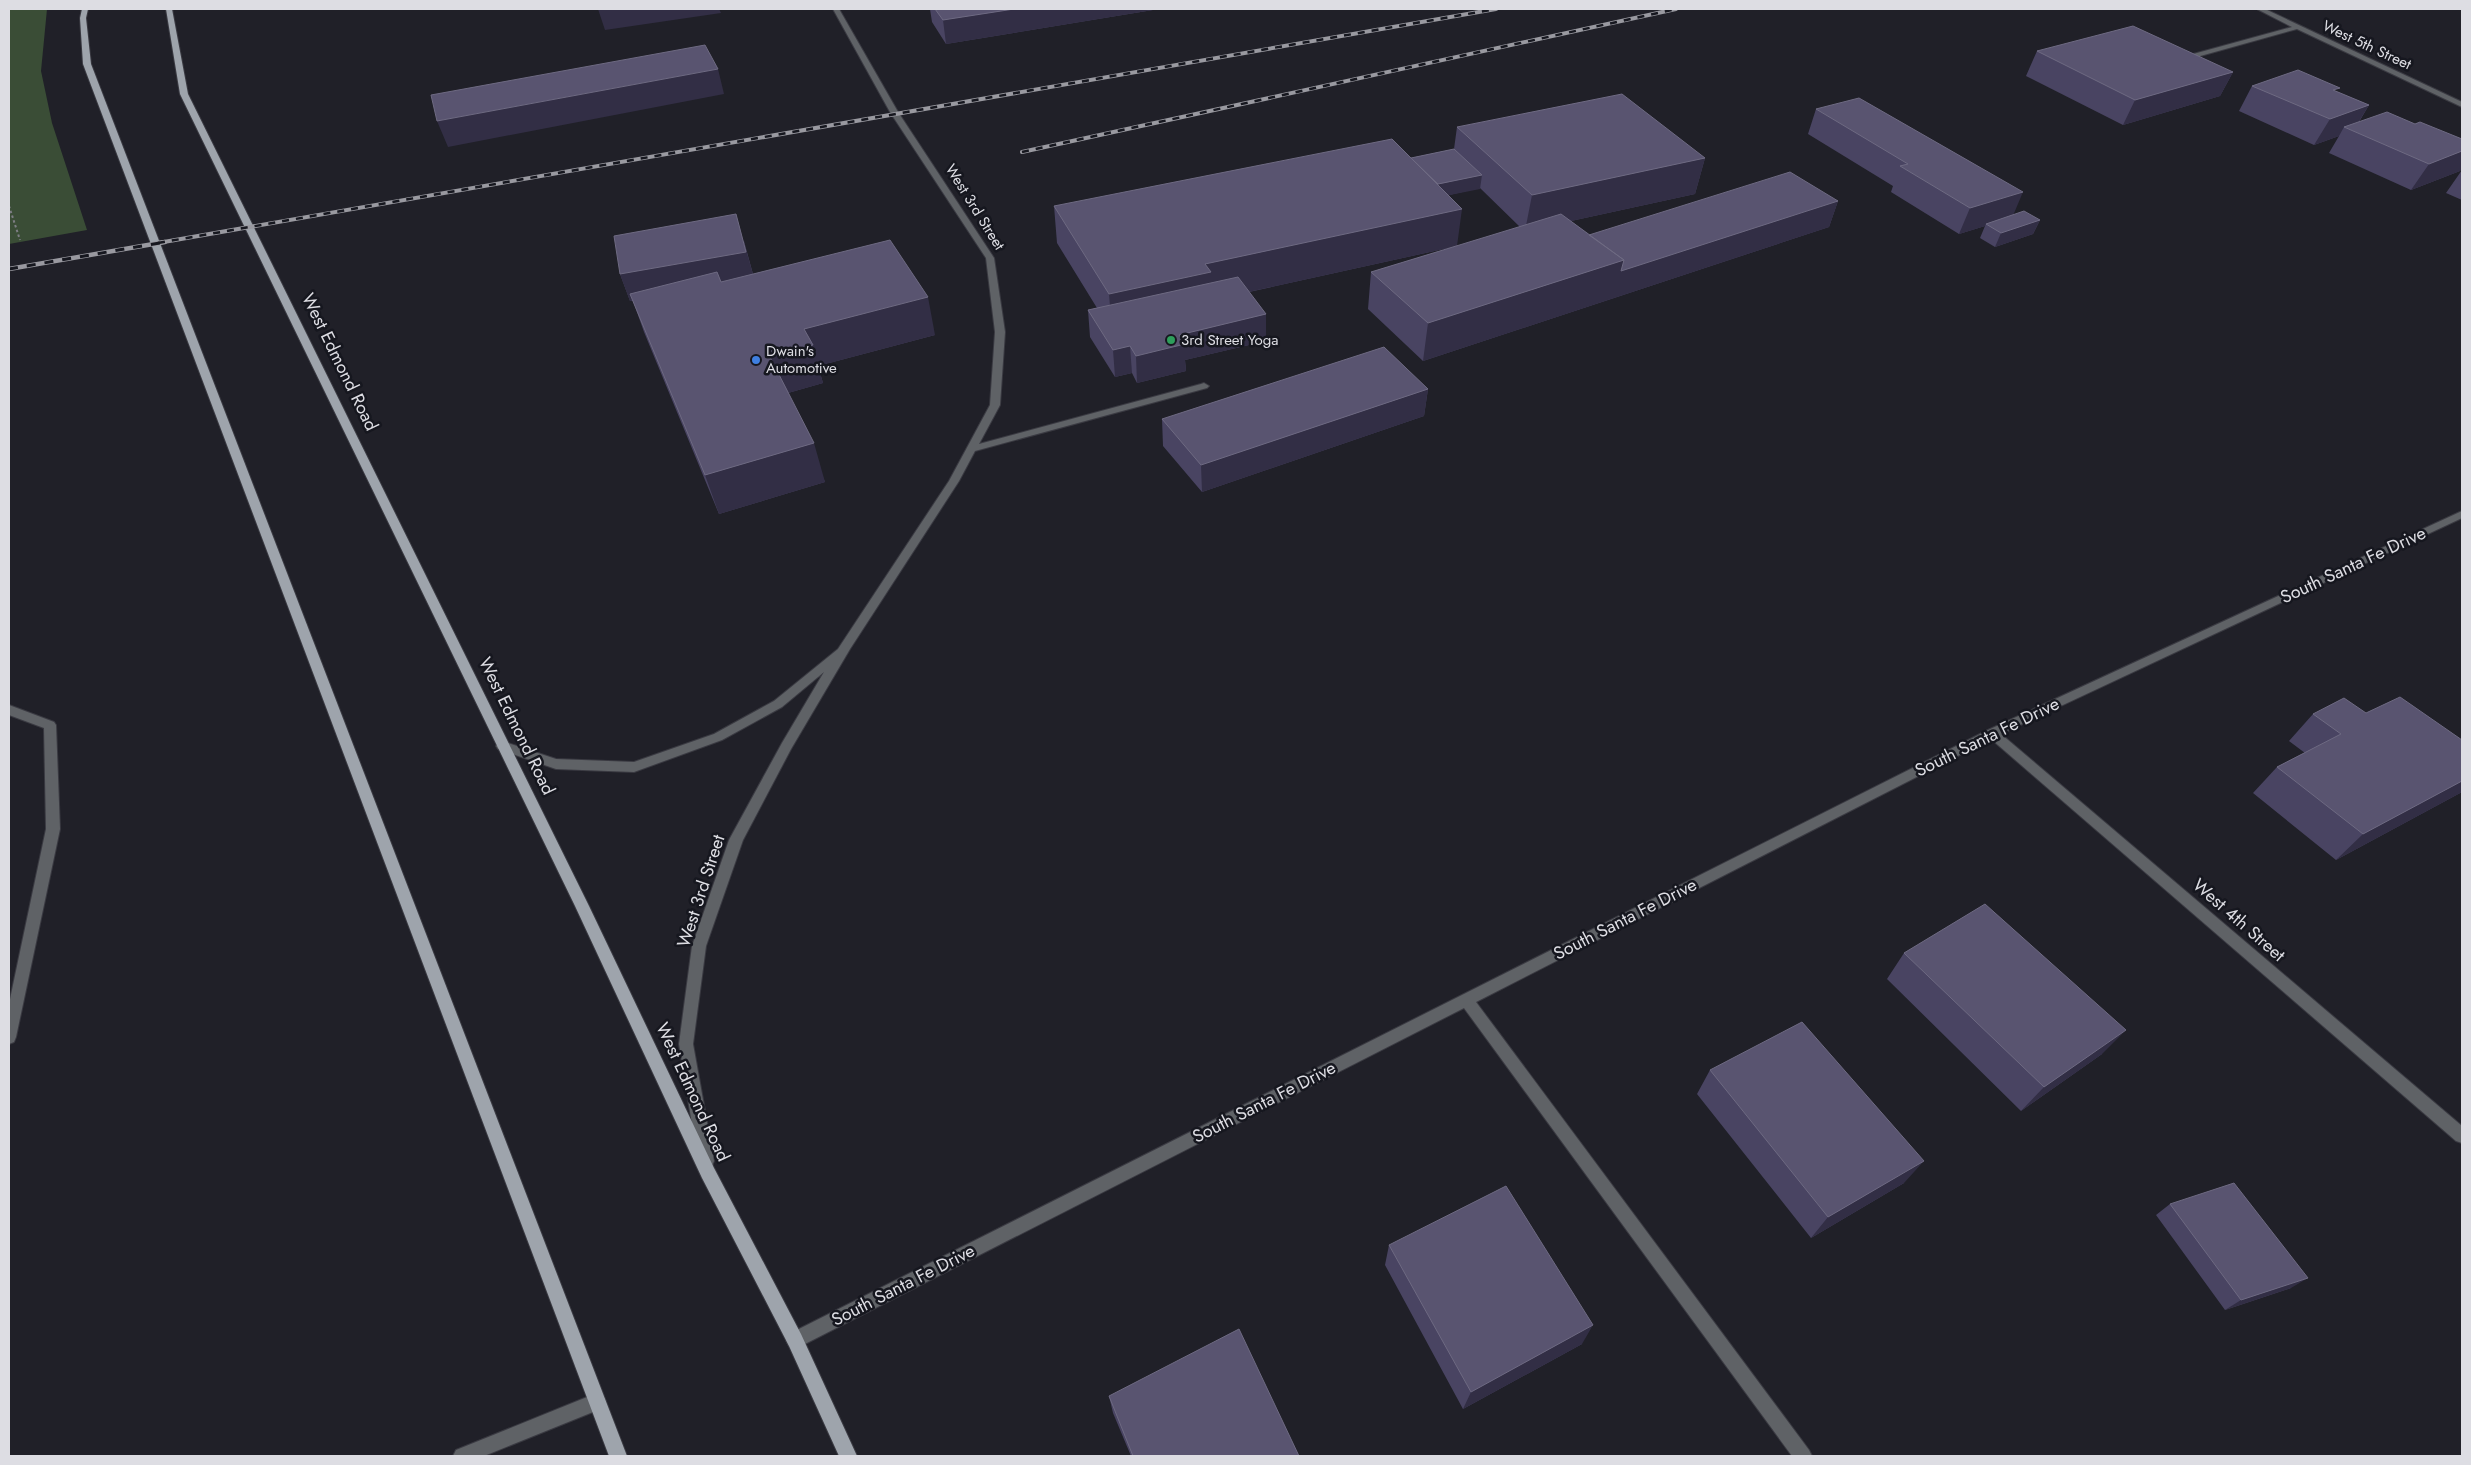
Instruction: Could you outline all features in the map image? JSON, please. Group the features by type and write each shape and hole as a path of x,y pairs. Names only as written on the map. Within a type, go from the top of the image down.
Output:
{"main road":[{"path":"85,9 83,18 87,64 618,1456"},
{"name":"West Edmond Road","path":"169,9 184,94 223,169 502,746 582,906 708,1173 795,1340 848,1456"}],"street":[{"name":"West 3rd Street","path":"708,1173 686,1044 699,946 736,840 786,746 846,646 954,481 995,405 1000,332 990,258 894,112 836,9"},
{"name":"West 5th Street","path":"2260,9 2462,105"},
{"path":"2189,58 2298,27"},
{"path":"971,449 1204,386"},
{"name":"South Santa Fe Drive","path":"795,1340 1992,733 2462,514"},
{"name":"West 3rd Street","path":"502,746 556,764 634,767 718,737 778,704 846,646"},
{"path":"9,710 50,725 53,829 9,1036"},
{"name":"West 4th Street","path":"1992,733 2462,1136"},
{"path":"1466,1000 1803,1456"},
{"path":"462,1456 597,1402"}],"path":[{"path":"9,206 20,240"}],"green space":[{"path":"9,9 47,9 41,71 52,123 87,230 9,244"}],"building":[{"path":"935,9 1014,9 943,20"},
{"path":"2133,26 2233,72 2135,100 2037,51"},
{"path":"705,45 718,69 437,121 431,95"},
{"path":"2298,70 2340,88 2333,90 2369,105 2330,119 2252,86"},
{"path":"1622,94 1705,158 1532,195 1457,127"},
{"path":"1859,98 2023,192 1970,208 1900,166 1908,164 1816,109"},
{"path":"2387,112 2415,124 2420,122 2462,139 2462,151 2429,164 2344,127"},
{"path":"1392,139 1462,209 1205,264 1211,272 1109,294 1054,206"},
{"path":"1454,149 1482,175 1438,184 1411,158"},
{"path":"1790,172 1838,201 1621,271 1624,260 1589,235"},
{"path":"2024,211 2040,220 2001,233 1986,224"},
{"path":"736,214 746,252 620,274 614,236"},
{"path":"1561,214 1624,260 1428,323 1371,272"},
{"path":"890,240 928,297 804,329 813,345 770,357 814,443 705,475 630,294 717,272 721,282"},
{"path":"1238,277 1266,314 1179,335 1185,344 1136,356 1130,346 1113,350 1088,310"},
{"path":"1384,347 1428,389 1201,465 1162,419"},
{"path":"2400,697 2462,740 2462,781 2363,834 2277,767 2341,734 2313,714 2344,698 2366,713"},
{"path":"1985,904 2126,1030 2044,1087 1904,953"},
{"path":"1802,1022 1924,1161 1828,1217 1710,1070"},
{"path":"2234,1183 2308,1278 2241,1300 2170,1204"},
{"path":"1506,1186 1593,1325 1471,1392 1389,1245"},
{"path":"1239,1329 1299,1456 1133,1456 1109,1396"}],"railway":[{"path":"158,243 1496,9"},
{"path":"1022,152 1676,9"},
{"path":"9,269 165,242"}],"place":[{"name":"3rd Street Yoga","path":"1171,340"},
{"name":"Dwain's Automotive","path":"756,360"}]}
